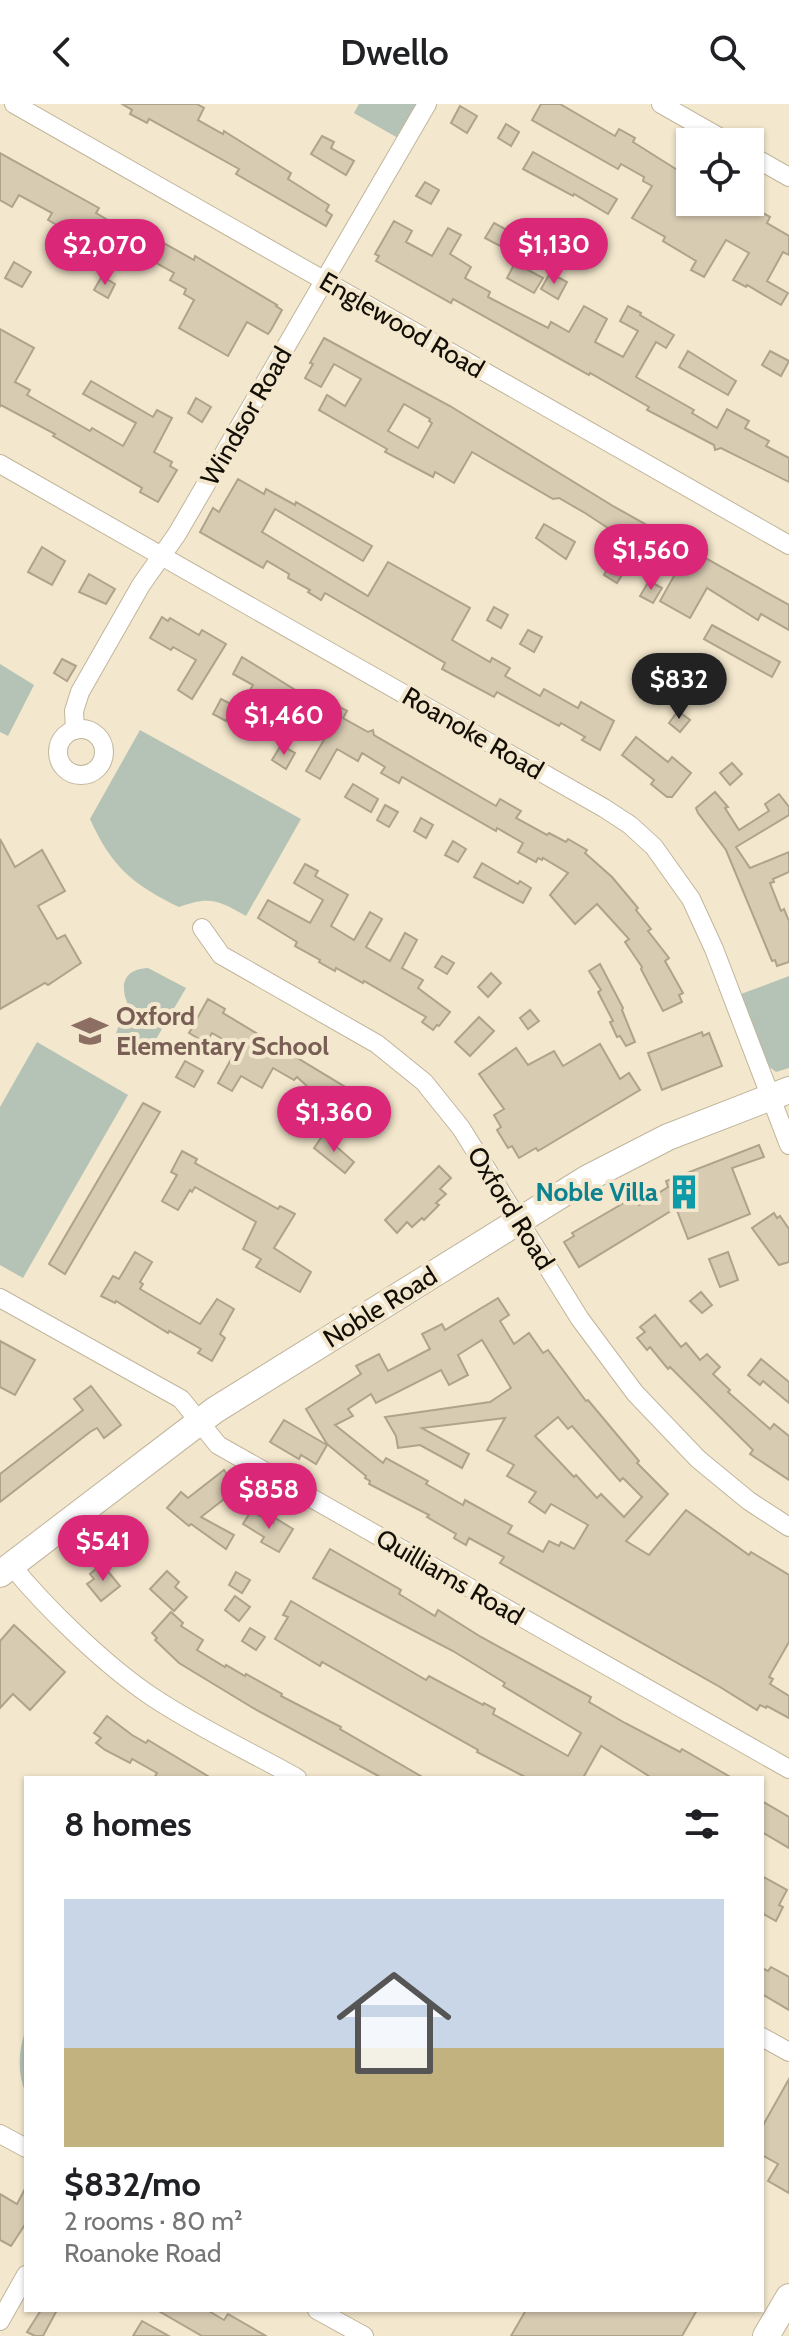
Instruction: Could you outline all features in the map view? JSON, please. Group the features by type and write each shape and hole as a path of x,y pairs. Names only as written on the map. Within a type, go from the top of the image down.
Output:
{"main road":[{"name":"Noble Road","path":"5,1570 198,1422 519,1221 637,1151 780,1094"},
{"path":"766,2336 788,2299"}],"street":[{"name":"Englewood Road","path":"14,104 789,545"},
{"name":"Windsor Road","path":"75,730 74,706 80,692 141,585 177,534 427,104"},
{"path":"661,104 703,128"},
{"path":"764,163 789,177"},
{"name":"Roanoke Road","path":"0,464 604,808 645,837 669,865 698,913 780,1094 789,1145"},
{"name":"Oxford Road","path":"202,928 221,955 366,1037 414,1072 461,1128 588,1331 643,1403 722,1480 789,1527"},
{"name":"Quilliams Road","path":"0,1298 181,1399 218,1445 789,1769"},
{"path":"5,1570 138,1686 293,1776"},
{"path":"764,2038 789,2052"},
{"path":"0,2134 24,2147"},
{"path":"0,2321 24,2279"},
{"path":"321,2312 364,2336"}],"green space":[{"path":"359,104 417,104 398,138 354,113"},
{"path":"0,664 34,685 8,736 0,732"},
{"path":"140,730 301,819 246,916 214,901 179,907 163,899 125,872 98,835 90,819"},
{"path":"148,968 186,988 152,1046 147,1051 132,1054 120,1046 115,1036 120,1023 132,1013 124,984 131,973"},
{"path":"789,976 789,1068 776,1072 767,1065 741,994"},
{"path":"37,1042 128,1095 23,1278 0,1265 0,1107"},
{"path":"24,2035 24,2088 21,2078"}],"building":[{"path":"122,104 197,104 204,108 198,120 223,134 224,131 291,173 288,179 329,205 326,211 332,215 326,226 236,174 239,169 149,119 147,123 130,114 132,110"},
{"path":"541,104 560,104 615,136 619,129 635,138 633,142 676,169 676,216 764,216 764,213 770,217 767,223 789,236 789,255 783,252 767,281 788,293 781,305 733,280 749,253 726,240 704,277 691,270 696,261 663,241 665,237 632,218 652,186 643,181 644,177 621,164 618,169 532,120"},
{"path":"460,106 477,116 467,133 451,123"},
{"path":"506,124 519,132 511,146 498,138"},
{"path":"322,136 334,142 331,148 354,161 346,175 311,154"},
{"path":"533,152 617,199 608,214 523,169"},
{"path":"0,153 99,208 96,213 123,229 124,226 148,239 151,236 194,260 195,256 277,305 282,310 271,330 268,334 247,322 228,356 179,328 194,300 184,294 186,289 170,280 174,273 149,259 146,264 86,231 81,239 48,220 52,213 19,195 12,207 0,200"},
{"path":"425,182 439,190 431,204 416,196"},
{"path":"394,221 412,231 406,242 432,256 448,228 461,235 450,254 471,267 465,278 490,292 488,297 548,328 551,322 569,332 584,306 607,319 595,342 623,357 638,331 620,321 628,306 641,313 674,335 666,348 656,342 636,377 694,410 692,413 717,428 727,409 749,421 745,428 769,441 766,446 789,458 789,482 721,448 715,450 714,445 647,410 649,407 590,373 453,299 451,303 376,261 379,256 375,254"},
{"path":"494,223 509,231 500,246 485,238"},
{"path":"14,262 31,272 22,287 5,278"},
{"path":"515,263 543,278 534,293 507,278"},
{"path":"550,273 567,282 558,299 541,289"},
{"path":"102,276 115,284 108,298 94,290"},
{"path":"0,329 34,348 15,382 30,390 27,395 90,431 92,428 123,446 136,423 83,394 91,381 153,417 157,410 172,418 154,452 172,462 170,466 177,470 158,502 140,492 142,488 53,436 55,434 0,407"},
{"path":"324,338 450,406 613,506 789,605 789,630 761,614 758,620 707,588 690,618 660,601 679,567 634,542 631,548 608,535 611,530 585,513 559,498 553,499 472,452 454,483 435,472 433,477 385,452 387,449 319,410 327,395 345,406 361,379 334,364 321,387 305,378 313,364 310,363","holes":["404,404 432,423 418,448 388,431"]},
{"path":"688,351 736,381 728,395 679,367"},
{"path":"770,351 789,361 781,376 762,365"},
{"path":"196,398 211,407 202,422 188,413"},
{"path":"238,479 264,494 266,489 295,505 296,502 372,546 363,561 275,509 262,532 368,596 388,562 470,608 452,640 490,662 492,658 510,668 505,676 540,696 544,689 578,708 581,702 614,721 600,750 561,723 559,726 497,692 494,697 442,669 445,663 325,593 321,600 267,561 263,568 200,532 213,508 219,512"},
{"path":"544,524 575,542 566,559 536,538"},
{"path":"42,547 65,561 52,585 28,572"},
{"path":"613,560 626,568 617,583 604,575"},
{"path":"89,574 115,589 106,604 79,592"},
{"path":"649,581 662,588 653,603 640,596"},
{"path":"494,607 508,615 501,628 487,620"},
{"path":"162,617 168,621 170,618 199,635 202,630 226,644 192,699 178,690 196,660 150,638"},
{"path":"712,625 780,662 772,677 704,639"},
{"path":"528,630 542,637 534,652 520,644"},
{"path":"242,657 302,694 303,691 347,711 343,718 368,732 373,730 374,735 496,806 500,799 521,811 516,818 547,835 549,833 566,842 568,839 587,850 585,853 612,877 638,908 636,910 651,929 648,931 669,958 665,961 683,993 679,995 682,1002 663,1011 642,967 625,942 629,939 597,904 575,924 550,895 568,873 543,858 538,858 536,862 518,852 523,843 402,777 399,783 381,773 385,767 362,753 358,761 337,749 320,779 306,771 325,738 313,732 317,725 270,698 268,701 250,690 253,685 233,674"},
{"path":"62,659 76,666 67,681 54,673"},
{"path":"642,669 654,677 647,690 634,682"},
{"path":"221,699 233,705 226,721 213,714"},
{"path":"678,711 690,720 680,732 669,723"},
{"path":"636,737 668,762 672,757 691,773 672,797 667,797 651,784 654,780 622,755"},
{"path":"281,745 295,753 286,769 272,760"},
{"path":"732,763 742,774 730,785 720,773"},
{"path":"353,784 378,799 371,812 345,797"},
{"path":"715,792 728,807 725,808 739,830 769,811 765,804 779,794 789,807 789,815 736,847 750,868 789,852 789,872 770,883 781,911 784,909 789,921 789,962 777,966 775,960 772,961 726,850 698,813 696,808"},
{"path":"385,805 398,812 389,827 377,820"},
{"path":"421,818 433,825 426,838 414,831"},
{"path":"0,839 15,867 42,850 65,891 38,906 57,939 65,935 81,963 48,985 45,983 0,1009"},
{"path":"453,841 466,849 458,862 445,855"},
{"path":"482,863 531,888 523,903 474,877"},
{"path":"305,864 318,871 315,876 348,895 331,926 354,940 370,912 382,919 366,947 390,961 405,933 417,940 402,968 423,980 418,988 450,1012 439,1026 433,1030 422,1022 426,1017 364,981 319,962 295,946 297,942 258,918 268,900 310,923 323,900 294,883"},
{"path":"442,956 454,963 447,974 435,967"},
{"path":"600,964 623,1008 635,1042 626,1046 620,1036 617,1037 610,1022 613,1021 598,992 601,990 589,971"},
{"path":"491,973 501,983 488,997 478,987"},
{"path":"208,999 225,1009 223,1013 385,1111 382,1114 386,1117 371,1134 358,1123 360,1120 310,1089 297,1077 294,1080 273,1068 262,1088 241,1076 232,1091 218,1083 235,1052 232,1050 234,1046 212,1033 206,1043 189,1033"},
{"path":"530,1010 539,1021 528,1029 520,1018"},
{"path":"479,1017 494,1031 470,1056 455,1042"},
{"path":"702,1032 703,1036 709,1033 722,1066 662,1090 648,1053"},
{"path":"600,1044 620,1079 629,1073 640,1090 538,1151 536,1148 519,1158 512,1146 508,1148 497,1130 501,1127 494,1115 504,1109 479,1074 516,1048 528,1065 554,1051 563,1066"},
{"path":"185,1061 203,1071 194,1087 176,1077"},
{"path":"143,1103 160,1112 65,1274 49,1264"},
{"path":"297,1113 308,1120 301,1132 290,1126"},
{"path":"323,1135 354,1162 345,1173 314,1148"},
{"path":"759,1145 764,1157 732,1168 750,1214 688,1239 676,1208 579,1267 564,1242 574,1236 572,1233 634,1197 639,1205 668,1187 666,1181"},
{"path":"182,1151 197,1159 195,1163 278,1209 280,1206 295,1214 274,1248 311,1272 300,1292 256,1267 261,1259 243,1249 256,1222 195,1187 178,1210 162,1201 177,1175 171,1172"},
{"path":"439,1166 451,1178 440,1189 446,1194 424,1220 422,1218 412,1227 407,1222 397,1233 385,1220"},
{"path":"774,1213 789,1229 789,1262 779,1265 752,1228"},
{"path":"135,1252 152,1262 140,1282 143,1284 140,1289 200,1324 217,1299 234,1309 220,1334 225,1338 212,1361 198,1353 201,1349 116,1301 101,1296 113,1276 119,1279"},
{"path":"728,1252 738,1280 720,1287 709,1259"},
{"path":"701,1292 712,1305 702,1313 690,1301"},
{"path":"498,1298 509,1315 500,1321 514,1344 529,1333 543,1353 548,1350 586,1401 639,1461 637,1463 668,1494 626,1541 649,1555 686,1510 749,1555 751,1552 789,1575 789,1642 769,1677 773,1679 770,1684 789,1696 789,1718 767,1706 760,1705 757,1710 500,1563 504,1557 469,1538 466,1545 454,1538 456,1534 427,1517 429,1515 369,1484 366,1476 327,1444 306,1409 361,1374 356,1366 379,1354 388,1371 430,1349 422,1334 442,1324 445,1330","holes":["482,1340 511,1388 490,1402 385,1417 396,1436 398,1448 420,1445 462,1468 469,1454 422,1428 505,1418 487,1450 514,1465 507,1476 536,1492 529,1502 545,1513 551,1504 588,1525 574,1549 561,1542 559,1546 549,1541 543,1552 508,1533 512,1526 465,1500 463,1505 386,1458 383,1463 335,1425 353,1416 348,1409 371,1394 376,1403 441,1370 449,1385 468,1375 458,1355","558,1417 568,1429 572,1426 620,1481 623,1478 642,1497 624,1517 601,1494 597,1498 535,1436"]},
{"path":"655,1315 681,1347 686,1343 700,1360 707,1354 720,1367 713,1374 730,1390 728,1392 770,1429 774,1424 789,1436 789,1480 750,1454 753,1450 670,1367 668,1369 650,1347 647,1350 637,1338 645,1332 640,1327"},
{"path":"0,1341 35,1360 15,1395 0,1387"},
{"path":"761,1359 789,1382 789,1403 763,1381 760,1385 748,1375"},
{"path":"91,1386 121,1425 104,1438 97,1428 90,1432 0,1502 0,1474 83,1410 74,1399"},
{"path":"284,1420 327,1445 316,1464 301,1455 299,1459 270,1442"},
{"path":"224,1470 237,1489 201,1517 234,1535 226,1549 167,1508 181,1492 188,1498"},
{"path":"251,1511 273,1523 275,1518 293,1529 279,1552 261,1542 264,1537 243,1524"},
{"path":"330,1549 401,1590 399,1594 435,1616 438,1610 591,1697 589,1702 625,1723 680,1752 682,1749 729,1776 649,1776 601,1746 584,1776 523,1776 322,1662 320,1666 275,1639 288,1617 283,1615 291,1601 426,1680 429,1676 495,1709 493,1714 568,1756 581,1733 503,1686 505,1683 453,1651 313,1578"},
{"path":"102,1564 120,1586 101,1601 87,1584 94,1579 90,1574"},
{"path":"167,1571 179,1582 175,1587 187,1597 174,1611 150,1589"},
{"path":"236,1572 250,1580 242,1593 229,1585"},
{"path":"235,1596 250,1607 239,1621 225,1610"},
{"path":"171,1612 183,1623 181,1626 203,1640 197,1650 341,1727 421,1776 378,1776 253,1708 179,1663 155,1640 157,1638 152,1633"},
{"path":"14,1625 65,1672 30,1710 13,1694 0,1708 0,1641"},
{"path":"250,1628 265,1637 256,1650 242,1641"},
{"path":"107,1716 132,1735 146,1743 148,1740 208,1776 155,1776 157,1773 132,1759 130,1763 105,1750 96,1743 101,1738 94,1733"},
{"path":"764,1802 789,1817 789,1848 764,1833"},
{"path":"764,1877 787,1890 779,1905 783,1907 776,1921 764,1914"},
{"path":"771,1967 789,1977 789,2010 764,1995 764,1969 768,1971"},
{"path":"789,2079 789,2193 768,2181 778,2164 764,2156 764,2123"},
{"path":"24,2191 24,2226 11,2246 0,2240 0,2194 17,2204"},
{"path":"40,2312 56,2312 43,2336 27,2332"},
{"path":"160,2312 210,2312 224,2320 228,2314 266,2336 202,2336"},
{"path":"525,2312 696,2312 682,2336 511,2336"},
{"path":"142,2321 169,2336 133,2336"}],"place":[{"name":"Oxford Elementary School","path":"90,1031"},
{"name":"Noble Villa","path":"684,1192"}]}
